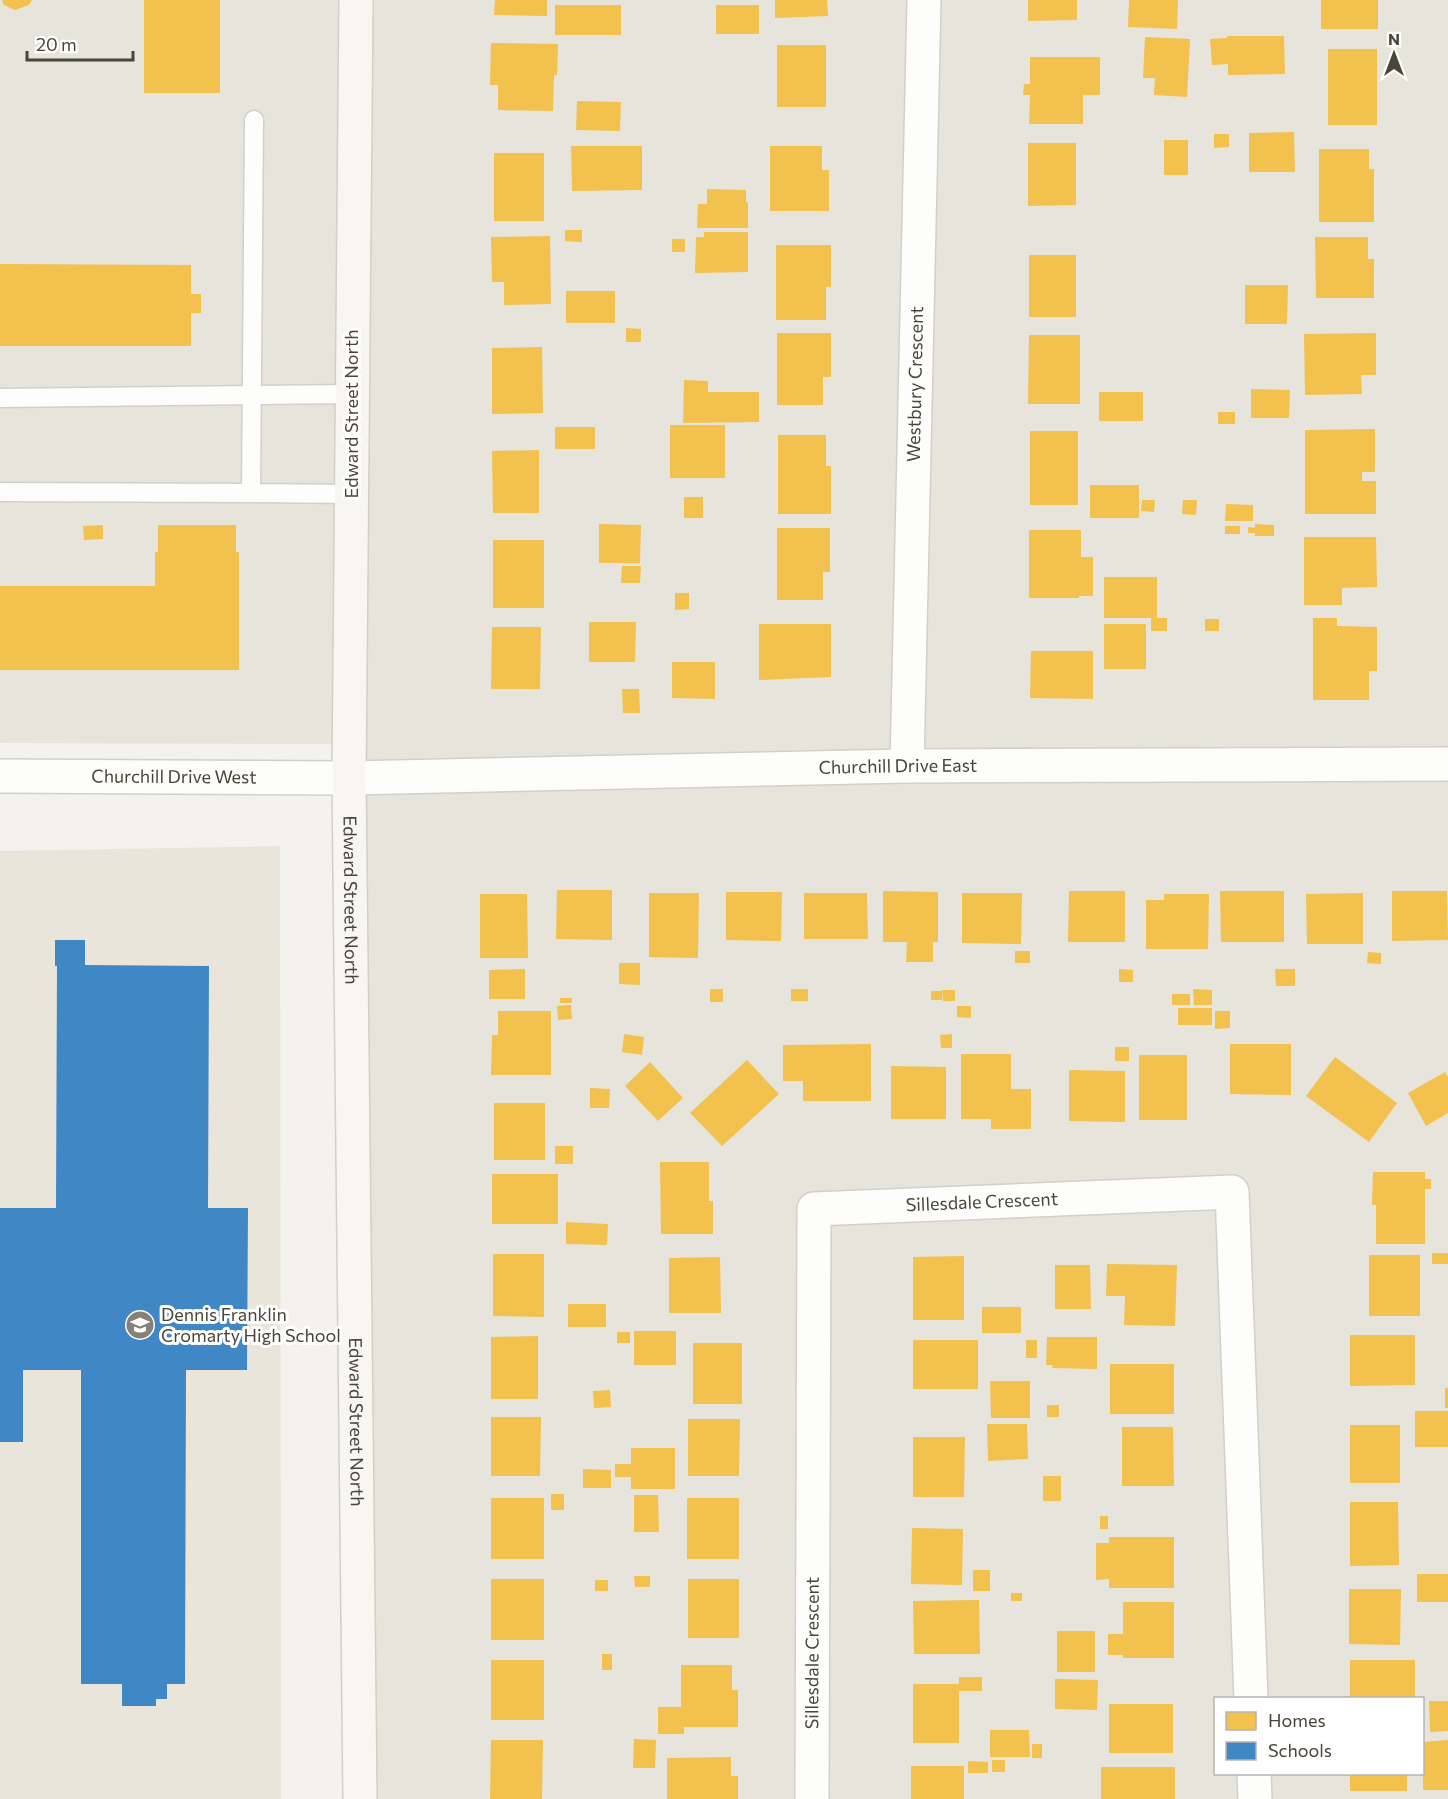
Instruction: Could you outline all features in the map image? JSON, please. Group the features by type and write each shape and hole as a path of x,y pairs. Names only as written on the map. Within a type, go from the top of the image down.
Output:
{"main road":[{"name":"Edward Street North","path":"356,0 350,777 360,1799"}],"street":[{"name":"Westbury Crescent","path":"907,766 924,0"},
{"name":"Churchill Drive East","path":"350,777 907,766 1448,764"},
{"name":"Churchill Drive West","path":"0,776 350,777"},
{"name":"Sillesdale Crescent","path":"812,1799 814,1209 1232,1192 1251,1697"},
{"path":"1254,1775 1255,1799"}],"lane":[{"path":"251,493 254,120"},
{"path":"0,398 353,394"},
{"path":"0,492 351,494"}],"shaded area":[{"path":"0,0 1448,0 1448,1799 352,1799 351,744 0,743"},
{"name":"Dennis Franklin Cromarty High School","path":"280,846 281,1799 0,1799 0,851"}],"building: Homes":[{"path":"2,0 32,0 29,5 15,10 4,5"},
{"path":"144,0 220,0 220,93 144,93"},
{"path":"495,0 547,0 547,16 494,15"},
{"path":"775,0 827,0 828,16 775,18"},
{"path":"1028,0 1077,0 1077,20 1028,21"},
{"path":"1129,0 1178,0 1177,29 1128,27"},
{"path":"1321,0 1378,0 1378,29 1321,29"},
{"path":"555,5 621,5 621,35 555,35"},
{"path":"716,5 759,5 759,34 716,34"},
{"path":"1227,36 1284,36 1285,74 1228,75 1228,64 1212,65 1210,39 1227,38"},
{"path":"1145,37 1190,39 1187,97 1154,95 1155,78 1143,78"},
{"path":"491,43 558,44 553,111 498,110 498,85 490,85"},
{"path":"777,45 826,45 826,107 777,107"},
{"path":"1328,49 1377,49 1377,125 1328,125"},
{"path":"1030,57 1100,57 1100,95 1083,95 1083,124 1029,124 1030,95 1023,95 1024,84 1030,84"},
{"path":"577,101 621,102 620,131 576,130"},
{"path":"1294,132 1295,172 1249,172 1249,133"},
{"path":"1214,134 1229,134 1229,147 1214,148"},
{"path":"1164,140 1188,140 1188,175 1164,175"},
{"path":"1028,143 1076,143 1076,205 1028,206"},
{"path":"571,146 642,146 642,190 572,191"},
{"path":"770,146 822,146 822,170 829,170 829,211 770,211"},
{"path":"1319,149 1369,149 1369,169 1374,169 1374,222 1319,222"},
{"path":"494,153 544,153 544,221 494,221"},
{"path":"707,189 746,190 748,228 697,228 698,204 707,204"},
{"path":"565,230 582,230 582,242 565,241"},
{"path":"704,232 748,232 748,272 695,273 696,237 704,237"},
{"path":"550,236 551,304 504,305 504,282 492,282 491,237"},
{"path":"1315,237 1368,237 1368,259 1374,259 1374,298 1316,298"},
{"path":"672,239 685,239 685,252 672,252"},
{"path":"776,245 831,245 831,287 826,287 826,320 776,320"},
{"path":"1029,255 1076,255 1076,317 1029,317"},
{"path":"0,264 191,265 191,294 201,294 201,313 191,313 191,346 0,346"},
{"path":"1245,285 1288,285 1287,324 1245,324"},
{"path":"566,291 615,291 615,323 566,323"},
{"path":"626,328 641,329 641,342 626,342"},
{"path":"777,333 831,333 831,377 823,377 823,405 777,405"},
{"path":"1376,333 1376,375 1361,375 1362,394 1305,395 1304,334"},
{"path":"1029,335 1080,335 1080,404 1028,404"},
{"path":"542,347 543,413 492,414 492,348"},
{"path":"684,380 708,381 708,392 759,392 759,422 683,423"},
{"path":"1251,389 1290,390 1289,418 1251,418"},
{"path":"1099,392 1143,392 1143,421 1099,421"},
{"path":"1218,412 1235,412 1235,424 1218,424"},
{"path":"670,425 725,425 725,478 670,478"},
{"path":"555,427 595,427 595,449 555,449"},
{"path":"1375,429 1375,472 1362,472 1362,481 1376,481 1376,514 1305,514 1305,430"},
{"path":"1030,431 1078,431 1078,505 1030,505"},
{"path":"778,435 826,435 826,466 831,466 831,514 778,514"},
{"path":"539,450 539,513 493,513 492,451"},
{"path":"1090,485 1139,485 1139,518 1090,518"},
{"path":"684,497 703,497 703,518 684,518"},
{"path":"1142,500 1155,500 1154,512 1141,511"},
{"path":"1183,500 1197,500 1196,515 1182,514"},
{"path":"1226,504 1253,505 1253,521 1225,521"},
{"path":"599,524 641,525 640,563 599,563"},
{"path":"1255,524 1274,525 1274,536 1255,536 1255,533 1248,533 1248,527 1255,528"},
{"path":"103,525 103,539 84,540 83,526"},
{"path":"158,525 236,525 236,552 239,552 239,670 0,670 0,586 155,586"},
{"path":"1225,526 1240,526 1240,534 1225,534"},
{"path":"777,528 830,528 830,572 823,572 823,600 777,600"},
{"path":"1029,530 1081,530 1081,557 1093,557 1093,596 1029,598"},
{"path":"1304,537 1376,537 1377,587 1342,588 1342,605 1304,605"},
{"path":"493,540 544,540 544,608 493,608"},
{"path":"622,566 641,566 640,583 621,583"},
{"path":"1104,577 1157,577 1157,618 1167,618 1167,631 1151,631 1151,618 1104,618"},
{"path":"675,593 689,593 689,609 675,610"},
{"path":"1313,618 1337,618 1337,626 1377,627 1377,671 1369,671 1369,700 1313,700"},
{"path":"1205,619 1219,619 1219,631 1205,631"},
{"path":"589,622 636,622 635,662 589,662"},
{"path":"759,624 831,624 831,677 759,680"},
{"path":"1104,624 1146,624 1146,669 1104,669"},
{"path":"492,627 541,627 540,689 491,689"},
{"path":"1031,651 1093,651 1093,699 1030,698"},
{"path":"672,662 715,662 715,699 672,698"},
{"path":"622,689 639,689 640,713 623,713"},
{"path":"557,890 612,890 612,940 556,939"},
{"path":"883,891 938,892 938,942 933,942 933,962 906,962 907,942 883,942"},
{"path":"1069,891 1125,891 1125,942 1068,942"},
{"path":"1220,891 1284,891 1284,942 1221,942"},
{"path":"1392,891 1447,891 1448,940 1392,941"},
{"path":"726,892 782,892 781,941 726,940"},
{"path":"649,893 699,893 698,958 649,957"},
{"path":"804,893 867,893 868,939 804,939"},
{"path":"962,893 1022,893 1021,944 962,943"},
{"path":"1363,893 1363,944 1307,944 1306,894"},
{"path":"480,894 527,894 528,958 480,958"},
{"path":"1164,894 1209,894 1208,949 1146,949 1146,900 1164,900"},
{"path":"1015,951 1030,951 1030,963 1015,963"},
{"path":"1368,952 1381,953 1381,964 1367,963"},
{"path":"619,963 640,963 640,985 619,984"},
{"path":"525,969 525,999 489,999 489,970"},
{"path":"1119,969 1133,970 1133,982 1119,982"},
{"path":"1275,969 1295,969 1295,986 1276,986"},
{"path":"710,989 723,989 723,1002 710,1002"},
{"path":"791,989 808,989 808,1001 791,1001"},
{"path":"1193,989 1212,990 1212,1005 1194,1005"},
{"path":"942,990 955,990 955,1001 943,1001"},
{"path":"931,991 942,991 942,1000 931,1000"},
{"path":"1172,994 1190,994 1190,1005 1172,1005"},
{"path":"560,998 572,998 572,1003 560,1003"},
{"path":"571,1005 572,1019 558,1020 557,1006"},
{"path":"957,1006 971,1006 971,1018 957,1017"},
{"path":"1178,1008 1212,1008 1212,1025 1178,1025"},
{"path":"498,1011 551,1011 551,1075 491,1075 492,1035 498,1035"},
{"path":"1215,1011 1230,1011 1230,1028 1215,1029"},
{"path":"624,1034 644,1037 642,1055 622,1052"},
{"path":"952,1034 952,1048 941,1048 940,1035"},
{"path":"871,1044 871,1101 803,1101 803,1081 783,1081 783,1045"},
{"path":"1230,1044 1291,1044 1291,1095 1230,1094"},
{"path":"1115,1047 1129,1047 1129,1061 1115,1061"},
{"path":"961,1054 1011,1054 1011,1089 1031,1089 1031,1129 991,1129 991,1119 961,1119"},
{"path":"1139,1055 1187,1055 1187,1120 1139,1120"},
{"path":"1335,1057 1397,1103 1369,1142 1306,1096"},
{"path":"747,1060 779,1094 722,1146 690,1113"},
{"path":"650,1062 683,1098 658,1121 625,1086"},
{"path":"891,1066 946,1067 946,1119 891,1119"},
{"path":"1069,1070 1125,1071 1125,1122 1069,1121"},
{"path":"1445,1072 1448,1077 1448,1113 1426,1126 1408,1093"},
{"path":"590,1088 610,1089 609,1108 590,1108"},
{"path":"494,1103 545,1103 545,1160 494,1160"},
{"path":"555,1146 573,1146 573,1164 555,1164"},
{"path":"660,1162 709,1162 709,1201 713,1201 713,1234 661,1234"},
{"path":"1373,1172 1425,1172 1425,1179 1431,1179 1431,1189 1425,1189 1425,1244 1376,1244 1376,1205 1372,1205"},
{"path":"492,1174 558,1174 558,1224 492,1224"},
{"path":"566,1222 608,1224 607,1245 566,1244"},
{"path":"1432,1253 1448,1253 1448,1264 1432,1264"},
{"path":"493,1254 544,1254 544,1317 493,1316"},
{"path":"1369,1255 1420,1255 1420,1316 1369,1316"},
{"path":"964,1256 964,1320 913,1320 913,1257"},
{"path":"720,1257 721,1313 669,1313 669,1258"},
{"path":"1107,1264 1177,1265 1175,1326 1124,1325 1125,1296 1106,1296"},
{"path":"1055,1265 1090,1265 1091,1309 1055,1309"},
{"path":"568,1304 606,1304 606,1327 568,1327"},
{"path":"982,1307 1021,1307 1021,1333 982,1333"},
{"path":"634,1331 676,1331 676,1365 634,1365"},
{"path":"617,1332 630,1332 630,1343 617,1343"},
{"path":"1350,1335 1415,1335 1415,1385 1350,1386"},
{"path":"538,1336 538,1399 491,1399 491,1337"},
{"path":"1047,1337 1097,1337 1097,1369 1052,1368 1053,1365 1046,1365"},
{"path":"913,1340 978,1340 978,1389 913,1389"},
{"path":"1026,1340 1037,1340 1037,1358 1026,1358"},
{"path":"693,1343 742,1343 742,1404 693,1404"},
{"path":"1110,1364 1174,1364 1174,1414 1110,1414"},
{"path":"990,1381 1030,1381 1030,1418 991,1418"},
{"path":"1445,1388 1448,1388 1448,1408 1445,1408"},
{"path":"610,1390 611,1407 594,1408 593,1391"},
{"path":"1047,1405 1059,1405 1059,1417 1047,1417"},
{"path":"1415,1411 1448,1411 1448,1447 1415,1447"},
{"path":"491,1417 541,1417 540,1476 491,1476"},
{"path":"688,1419 740,1419 739,1476 688,1476"},
{"path":"987,1424 1027,1424 1028,1459 988,1461"},
{"path":"1350,1425 1400,1425 1400,1483 1350,1483"},
{"path":"1122,1427 1173,1427 1174,1486 1122,1486"},
{"path":"913,1437 965,1437 964,1497 913,1497"},
{"path":"631,1448 675,1448 675,1489 631,1489 631,1477 615,1477 615,1464 631,1464"},
{"path":"583,1469 611,1470 611,1488 583,1488"},
{"path":"1043,1476 1061,1476 1061,1501 1043,1501"},
{"path":"551,1494 564,1494 564,1510 551,1510"},
{"path":"634,1495 658,1495 659,1532 634,1532"},
{"path":"491,1498 544,1498 544,1559 491,1559"},
{"path":"687,1498 739,1498 739,1559 687,1559"},
{"path":"1350,1502 1398,1502 1399,1565 1350,1566"},
{"path":"1100,1516 1108,1516 1108,1529 1100,1529"},
{"path":"912,1528 963,1529 962,1585 911,1584"},
{"path":"1109,1537 1174,1537 1174,1588 1109,1588 1109,1579 1096,1580 1096,1543 1109,1543"},
{"path":"973,1570 990,1570 990,1591 973,1591"},
{"path":"1417,1574 1448,1574 1448,1602 1417,1602"},
{"path":"634,1576 650,1576 650,1587 635,1587"},
{"path":"491,1579 544,1579 544,1640 491,1640"},
{"path":"688,1579 739,1579 739,1638 688,1638"},
{"path":"595,1580 608,1580 608,1591 595,1591"},
{"path":"1349,1589 1401,1589 1400,1645 1349,1644"},
{"path":"1011,1593 1022,1593 1022,1601 1011,1601"},
{"path":"979,1600 980,1654 914,1654 913,1601"},
{"path":"1123,1602 1174,1602 1174,1658 1123,1658 1123,1655 1108,1655 1108,1634 1123,1634"},
{"path":"1057,1631 1095,1631 1095,1672 1057,1672"},
{"path":"602,1654 612,1654 612,1670 602,1670"},
{"path":"491,1660 544,1660 544,1720 491,1720"},
{"path":"1350,1660 1415,1660 1415,1697 1350,1697"},
{"path":"681,1665 732,1665 732,1690 738,1690 738,1727 684,1727 684,1734 658,1734 658,1707 681,1707"},
{"path":"959,1677 982,1677 982,1691 959,1691 959,1743 913,1743 913,1684 959,1684"},
{"path":"1055,1679 1098,1680 1097,1710 1055,1709"},
{"path":"1429,1701 1448,1701 1448,1731 1430,1732"},
{"path":"1109,1704 1173,1704 1173,1753 1109,1753"},
{"path":"990,1730 1029,1730 1030,1757 990,1757"},
{"path":"634,1739 656,1740 655,1768 633,1768"},
{"path":"491,1740 543,1740 542,1799 490,1799"},
{"path":"1448,1740 1448,1790 1423,1790 1424,1742"},
{"path":"1032,1744 1042,1744 1042,1758 1032,1758"},
{"path":"731,1757 731,1776 738,1776 738,1799 667,1799 667,1758"},
{"path":"992,1760 1005,1760 1005,1772 992,1772"},
{"path":"968,1761 988,1762 988,1773 968,1773"},
{"path":"911,1766 964,1766 964,1799 911,1799"},
{"path":"1101,1767 1175,1767 1175,1799 1101,1799"},
{"path":"1350,1775 1407,1775 1407,1791 1350,1791"}],"building: Schools":[{"path":"55,940 85,940 85,965 209,966 208,1208 248,1208 247,1370 186,1370 185,1684 167,1684 167,1699 156,1699 156,1706 122,1706 122,1684 81,1684 81,1370 23,1370 23,1442 0,1442 0,1208 56,1208 57,966 55,966"}],"place":[{"name":"Dennis Franklin Cromarty High School","path":"140,1325"}]}
